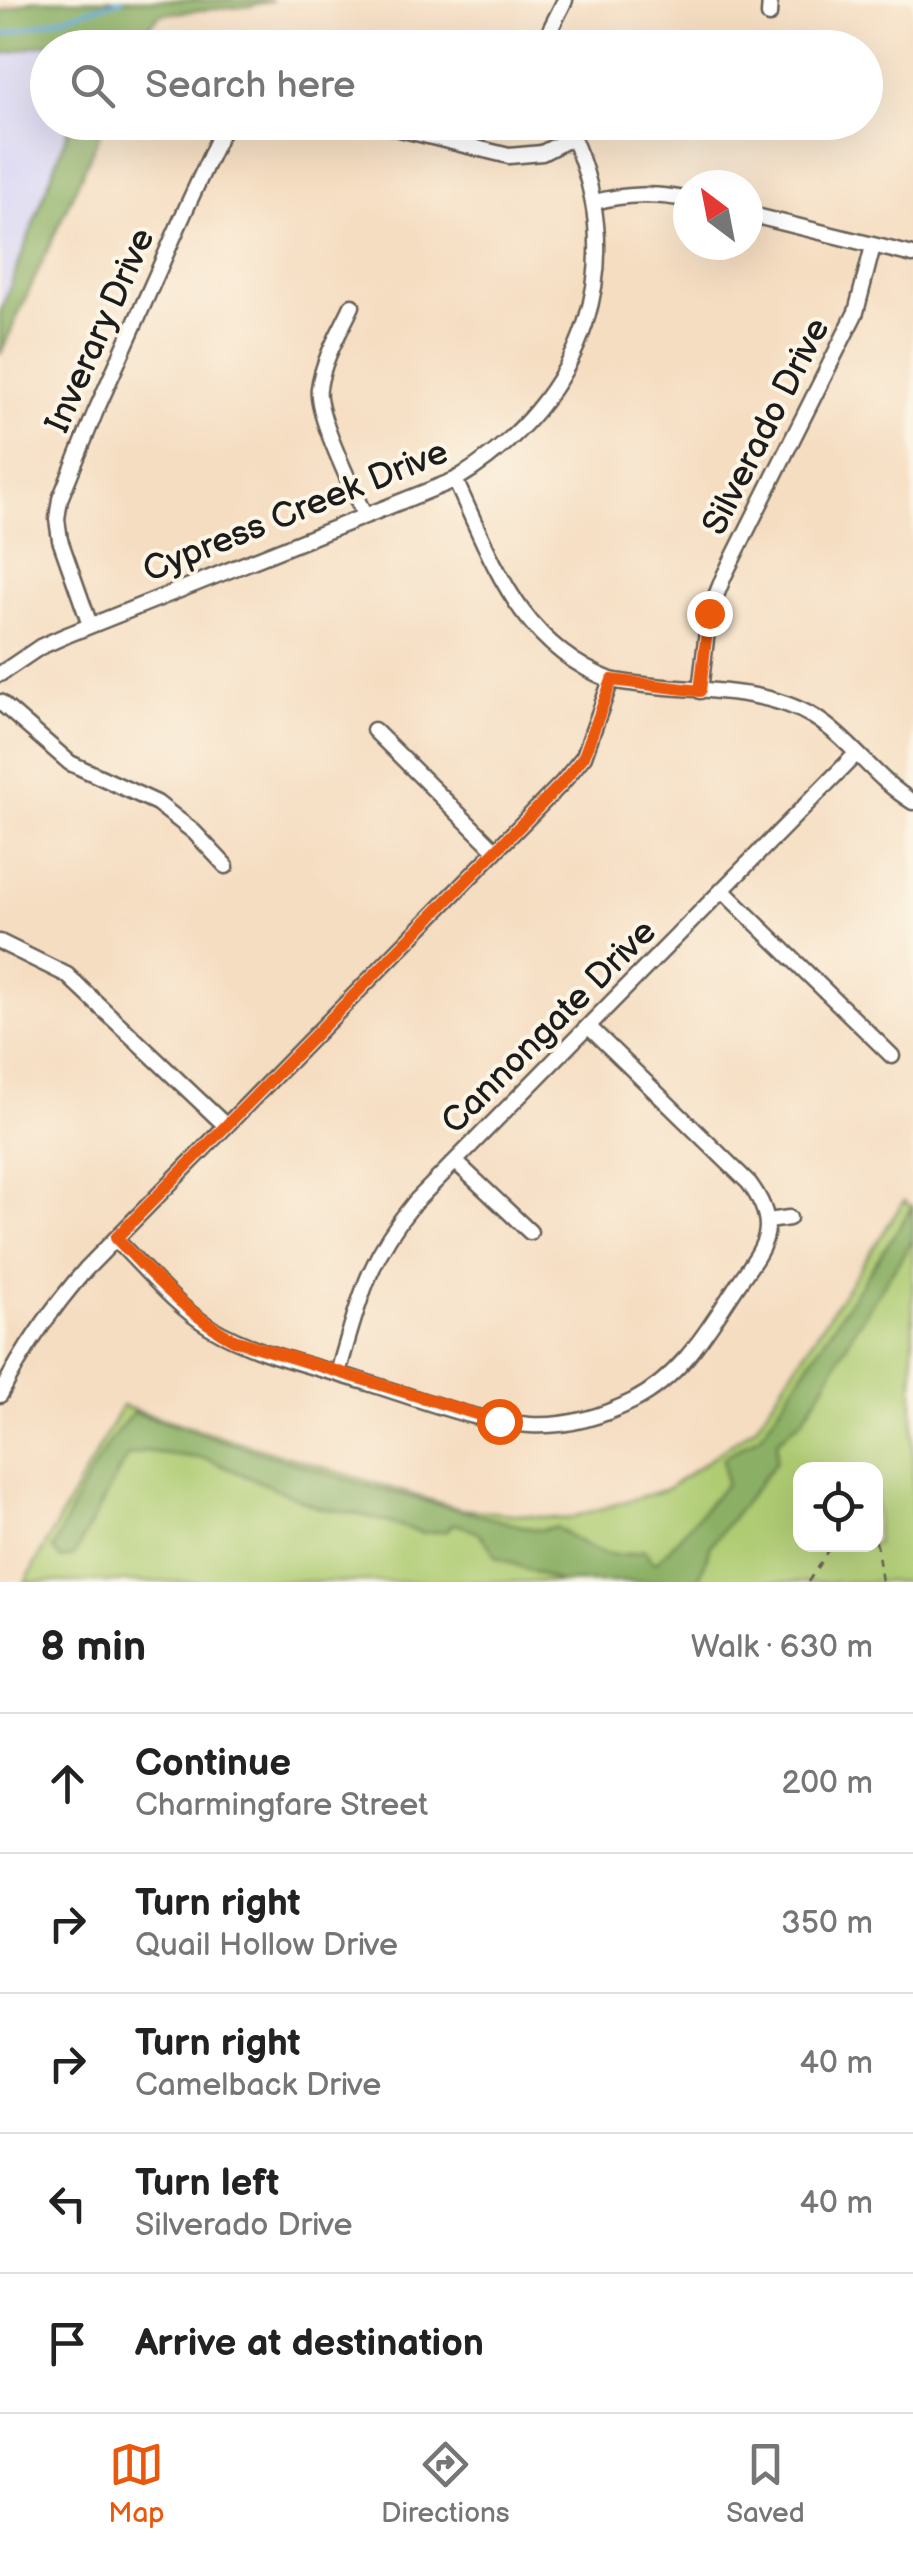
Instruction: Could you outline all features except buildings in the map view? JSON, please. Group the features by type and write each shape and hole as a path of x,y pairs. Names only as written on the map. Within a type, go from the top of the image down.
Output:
{"street":[{"path":"552,30 561,2"},
{"name":"Inverary Drive","path":"90,625 60,540 60,498 218,140"},
{"path":"444,140 509,156 542,153 567,140"},
{"name":"Cypress Creek Drive","path":"0,674 40,647 90,625 456,480 509,441 563,376 588,314 598,240 595,202 574,140"},
{"path":"595,202 615,196 673,196"},
{"path":"763,218 913,254"},
{"name":"Silverado Drive","path":"700,691 709,613 856,312 873,246"},
{"path":"352,306 326,362 318,392 325,422 364,515"},
{"path":"456,480 507,591 524,616 559,653 585,670 612,680 782,702 817,719 892,789 913,802"},
{"path":"0,1395 6,1369 53,1306 584,756 612,680"},
{"path":"0,702 70,763 158,803 194,832 226,866"},
{"path":"374,730 495,850"},
{"name":"Cannongate Drive","path":"338,1373 362,1293 382,1247 407,1212 855,754"},
{"path":"722,891 892,1056"},
{"path":"0,942 68,975 225,1125"},
{"path":"116,1238 186,1308 234,1340 472,1415 528,1425 578,1422 605,1413 655,1388 697,1347 764,1245 768,1221 762,1200 749,1183 588,1027"},
{"path":"456,1162 530,1232"},
{"path":"768,1221 790,1218"}],"path":[{"path":"808,1582 827,1552"},
{"path":"878,1552 882,1582"}],"shaded area":[{"path":"30,48 30,140 65,140 0,313 0,55"}],"green space":[{"path":"34,0 273,0 251,6 161,14 148,30 30,30 30,48 0,55 0,12"},
{"path":"65,140 97,140 0,355 0,313"},
{"path":"904,1201 913,1208 913,1582 25,1582 122,1406 460,1509 566,1519 667,1489 756,1426"},
{"path":"913,1206 913,1240 856,1327 803,1419 777,1441 776,1462 711,1545 698,1582 560,1582 495,1557 484,1539 466,1527 452,1524 447,1531 423,1533 317,1507 207,1459 144,1451 127,1456 74,1556 61,1559 53,1550 98,1461 133,1412 364,1485 537,1530 556,1527 597,1551 619,1555 644,1550 653,1562 658,1561 726,1484 723,1458 761,1435"}],"waterway":[{"path":"0,36 122,0"}],"route":[{"path":"499,1421 234,1340 186,1308 116,1238 562,783 584,756 612,680 700,691 709,613"}]}
